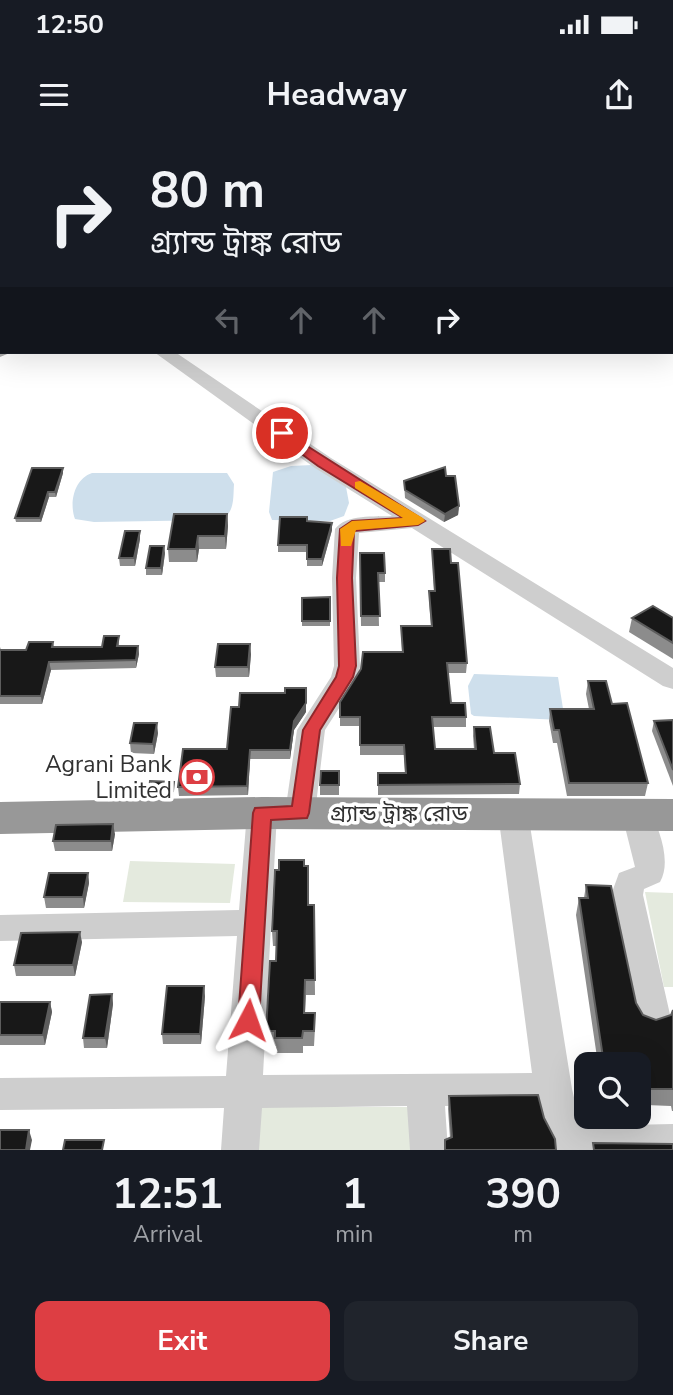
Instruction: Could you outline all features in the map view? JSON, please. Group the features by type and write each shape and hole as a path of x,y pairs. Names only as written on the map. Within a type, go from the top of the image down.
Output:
{"highway":[{"name":"গ্র্যান্ড ট্রাঙ্ক রোড","path":"0,818 281,813 655,815"}],"street":[{"path":"166,354 323,463 673,680"},
{"path":"240,1150 254,923 281,813 311,730 341,683 348,666 344,578 347,529 352,526 418,521"},
{"path":"513,813 553,1089 563,1130 569,1140 580,1143 673,1141"},
{"path":"653,1019 627,895 630,882 649,874 655,815"},
{"path":"0,928 254,923"},
{"path":"0,1094 553,1089"},
{"path":"425,1090 429,1150"}],"shaded area":[{"path":"130,861 235,864 230,903 123,902"},
{"path":"645,892 673,893 673,987 664,987"},
{"path":"259,1107 409,1107 411,1150 257,1150"}],"water":[{"path":"312,465 346,487 349,503 344,516 330,521 272,520 269,512 273,472 291,466"},
{"path":"92,473 227,473 234,484 232,506 227,515 217,520 94,522 75,519 74,492 81,480"},
{"path":"474,674 558,677 564,715 561,720 474,716 471,714 468,686"}],"building":[{"path":"445,467 446,476 455,476 459,506 445,514 405,490 404,481"},
{"path":"32,468 63,468 55,492 48,492 40,518 15,518"},
{"path":"174,514 227,514 225,536 198,536 196,549 168,549"},
{"path":"280,517 307,517 307,521 332,523 322,559 307,559 307,545 278,545"},
{"path":"125,531 140,531 134,558 119,558"},
{"path":"150,546 164,546 161,568 146,568"},
{"path":"432,549 450,549 451,563 458,563 467,663 447,663 451,703 465,703 466,717 432,717 435,749 476,749 474,727 490,727 494,753 515,753 520,784 378,785 378,773 406,773 404,745 360,745 360,717 340,717 340,702 361,669 363,652 403,652 401,626 432,626 429,591 435,591"},
{"path":"360,553 384,553 385,573 378,573 380,616 361,616"},
{"path":"330,597 330,621 302,621 302,598"},
{"path":"653,606 673,618 673,643 632,618"},
{"path":"104,636 119,636 117,646 138,646 136,660 49,662 41,696 0,696 0,650 26,650 29,642 53,642 52,647 102,647"},
{"path":"218,644 250,644 248,667 215,667"},
{"path":"588,681 606,681 612,704 627,703 648,783 569,783 559,730 554,730 550,709 594,709"},
{"path":"285,688 306,688 306,703 294,721 290,750 250,750 247,786 178,787 183,749 227,749 231,707 239,707 240,693 285,693"},
{"path":"673,720 673,770 654,721"},
{"path":"134,723 157,723 153,744 130,743"},
{"path":"321,771 339,771 339,785 320,785"},
{"path":"150,781 174,782 173,791 149,791"},
{"path":"113,824 111,841 53,841 56,825"},
{"path":"279,860 304,860 304,866 308,866 308,905 314,905 315,980 305,980 304,1013 315,1013 314,1031 303,1031 302,1038 275,1038 275,1031 266,1031 270,961 276,961 277,931 272,931 275,870 279,870"},
{"path":"49,873 88,873 83,897 44,897"},
{"path":"586,885 611,886 636,1003 643,1015 656,1020 671,1015 673,1010 673,1089 651,1089 651,1052 602,1052 579,898 588,898"},
{"path":"80,932 73,965 14,965 21,933"},
{"path":"167,986 204,986 200,1034 162,1034"},
{"path":"112,994 105,1038 83,1038 90,995"},
{"path":"0,1002 50,1002 43,1035 0,1035"},
{"path":"538,1095 544,1118 555,1139 556,1150 445,1150 445,1140 452,1137 449,1096"},
{"path":"0,1130 29,1130 26,1150 0,1150"},
{"path":"65,1140 104,1140 102,1150 63,1150"},
{"path":"593,1143 673,1144 673,1150 594,1150"}],"slow traffic":[{"path":"346,543 347,529 352,526 418,521 360,485"}],"place":[{"name":"Agrani Bank Limited","path":"197,777"}],"route":[{"path":"248,1020 262,813 300,813 311,730 345,677 348,666 345,651 344,578 347,529 352,526 418,521 323,463 282,433"}]}
